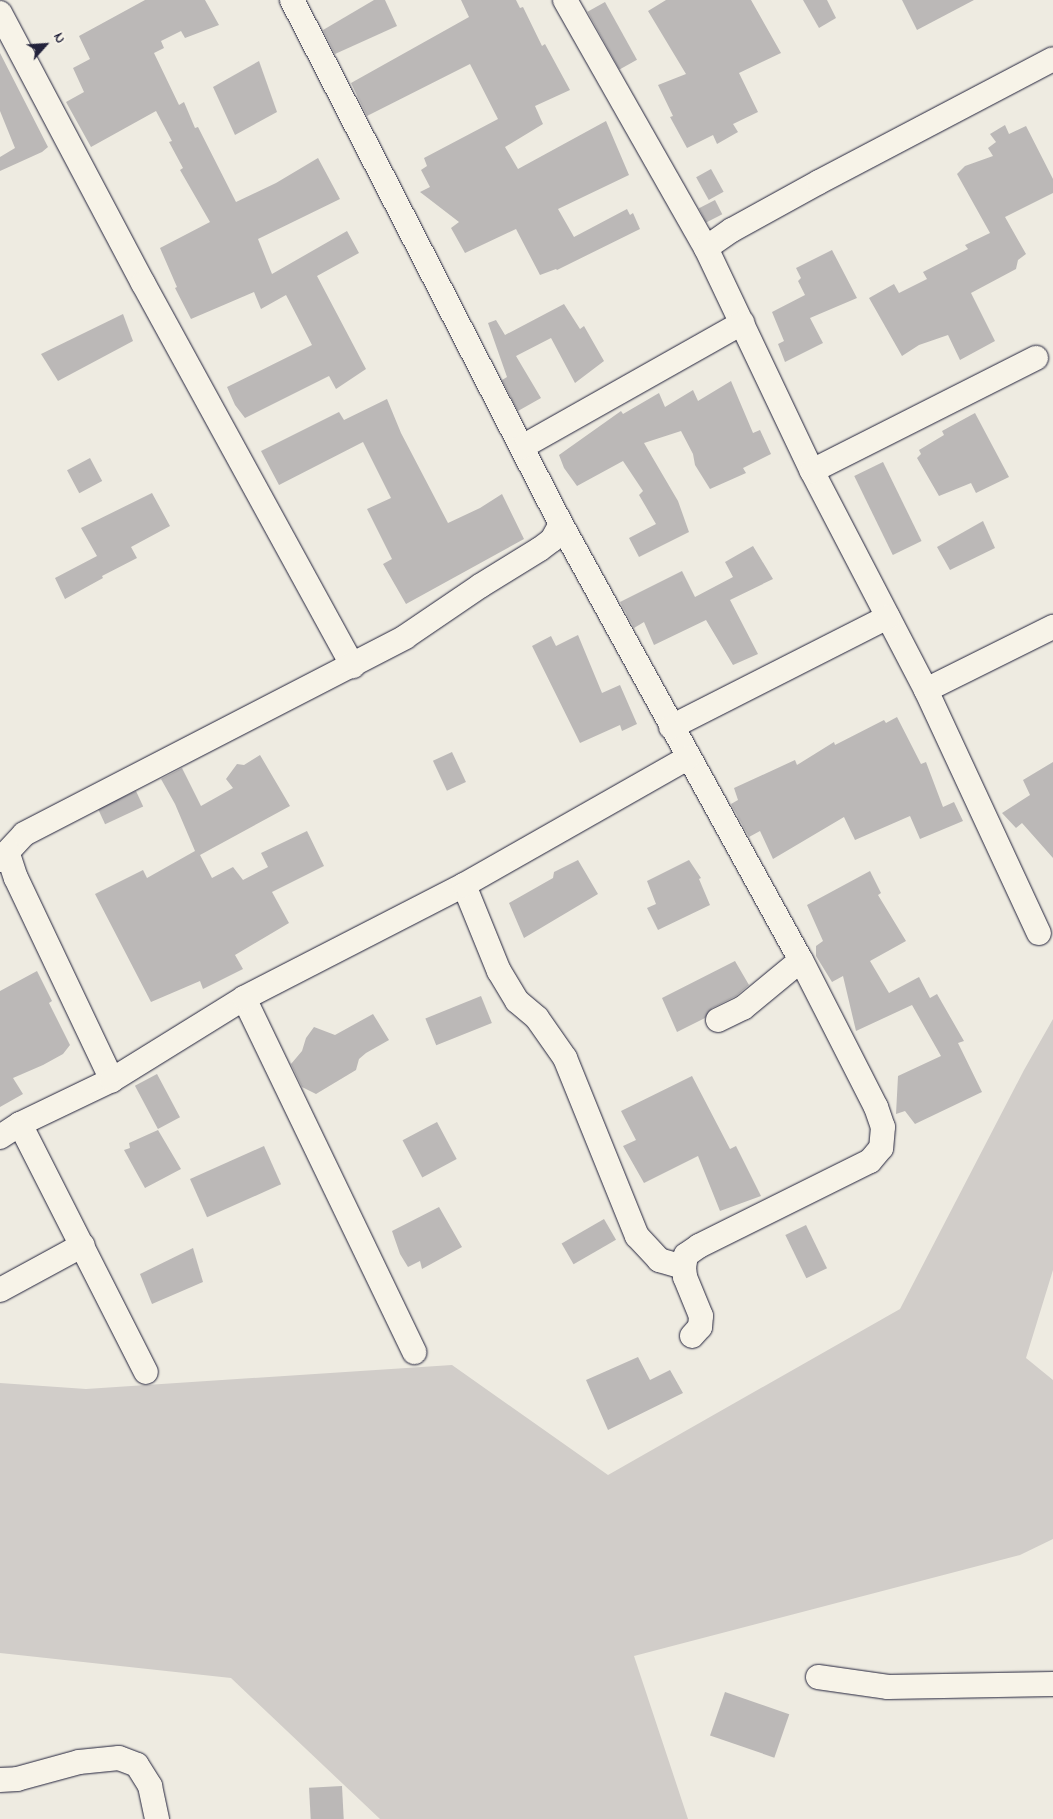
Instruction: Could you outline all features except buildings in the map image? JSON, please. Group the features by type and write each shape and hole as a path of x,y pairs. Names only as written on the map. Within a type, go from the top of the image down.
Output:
{"street":[{"path":"292,0 561,524 688,758 801,960 876,1107 883,1127 881,1148 870,1161 699,1246 686,1255 685,1277 701,1316 700,1327 692,1336"},
{"path":"565,0 706,248 812,471 926,690 1039,933"},
{"path":"0,13 143,283 353,666"},
{"path":"706,248 732,230 819,182 1053,58"},
{"path":"522,447 742,323"},
{"path":"812,471 1036,358"},
{"path":"112,1080 16,878 4,857 24,834 353,666 405,637 480,586 540,549 552,540 561,524"},
{"path":"671,727 888,617"},
{"path":"926,690 1053,627"},
{"path":"0,1137 20,1124 112,1080 244,998 464,885 688,758"},
{"path":"464,885 499,971 517,1001 536,1018 565,1058 637,1236 659,1260 684,1267"},
{"path":"718,1020 743,1008 801,960"},
{"path":"244,998 414,1352"},
{"path":"20,1124 146,1372"},
{"path":"0,1290 83,1245"},
{"path":"818,1677 888,1687 1053,1684"},
{"path":"0,1780 17,1779 80,1762 119,1758 137,1765 150,1786 157,1819"}],"shaded area":[{"path":"1053,1019 1053,1270 1026,1358 1053,1380 1053,1539 1020,1555 634,1656 688,1819 380,1819 231,1678 0,1653 0,1383 86,1389 452,1365 608,1475 900,1309 1024,1070"}]}
